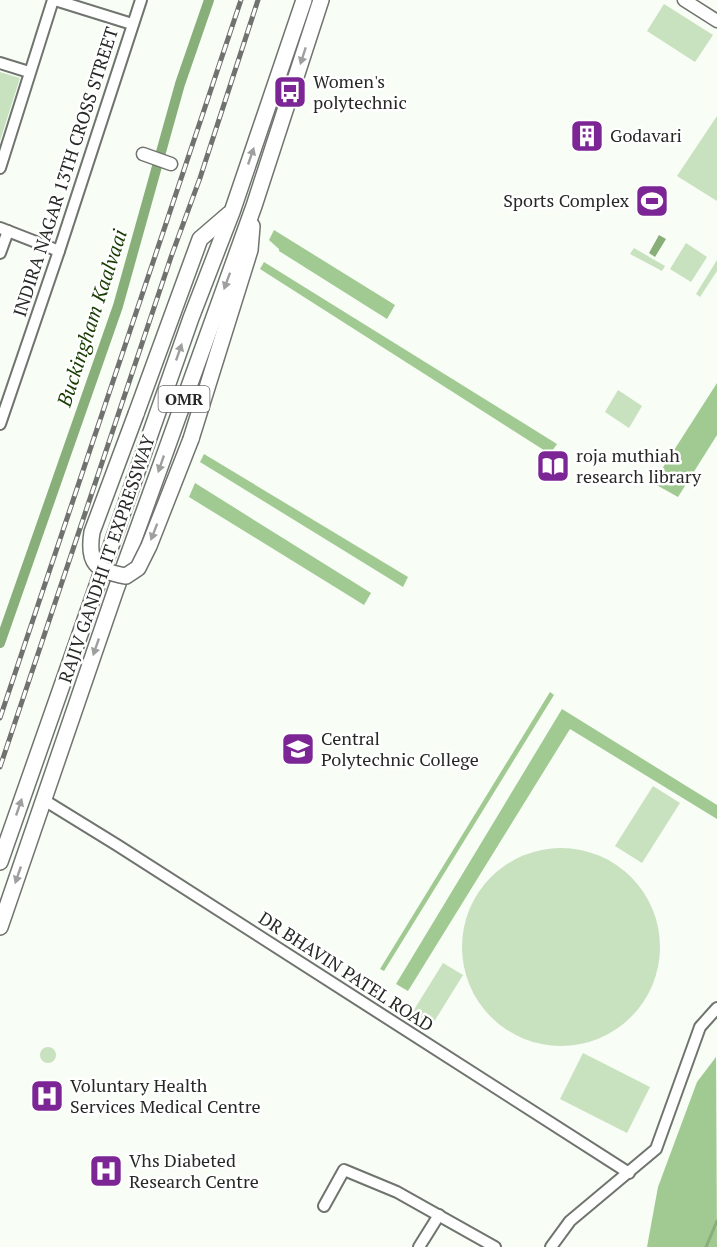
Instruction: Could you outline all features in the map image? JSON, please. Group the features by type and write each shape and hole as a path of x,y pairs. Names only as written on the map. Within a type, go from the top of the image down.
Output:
{"main road":[{"name":"RAJIV GANDHI IT EXPRESSWAY","path":"0,862 191,318 232,212 304,0"},
{"name":"RAJIV GANDHI IT EXPRESSWAY","path":"0,927 115,592 254,206 321,0"},
{"path":"232,212 200,239 92,532 89,550 95,565 108,573 126,576 138,568 149,546 191,439 250,250 254,206"}],"street":[{"path":"0,168 2,154 54,0 132,24"},
{"name":"INDIRA NAGAR 13TH CROSS STREET","path":"0,424 141,0"},
{"path":"684,0 717,21"},
{"path":"0,63 29,72"},
{"path":"143,154 171,164"},
{"path":"0,253 4,229 59,251"},
{"name":"DR BHAVIN PATEL ROAD","path":"44,800 629,1173"},
{"path":"551,1247 570,1221 656,1149 700,1027 717,1008"},
{"path":"324,1206 344,1170 397,1192 495,1247"},
{"path":"419,1247 440,1215"}],"shaded area":[{"path":"664,4 713,35 695,62 647,31"},
{"path":"0,72 20,78 0,141"},
{"path":"717,116 717,201 677,176"},
{"path":"274,230 395,305 387,319 279,251 269,240"},
{"path":"659,235 666,239 655,257 649,253"},
{"path":"686,243 707,257 691,282 670,269"},
{"path":"634,248 665,266 662,271 630,254"},
{"path":"717,260 717,271 700,297 696,294"},
{"path":"264,262 557,444 550,454 260,269"},
{"path":"717,383 717,435 678,497 653,483"},
{"path":"618,390 642,406 629,428 605,412"},
{"path":"204,454 408,577 403,587 200,462"},
{"path":"195,483 371,593 364,605 189,497"},
{"path":"550,692 554,695 384,971 380,969"},
{"path":"562,709 717,805 717,819 570,729 408,991 396,984"},
{"path":"653,786 680,803 642,863 615,846"},
{"path":"551,848 571,848 608,859 638,884 653,909 660,937 656,976 649,994 624,1024 608,1035 590,1042 571,1046 551,1046 514,1035 484,1010 473,994 466,976 462,957 462,937 473,900 498,870 514,859 532,852"},
{"path":"443,963 463,975 432,1025 412,1013"},
{"path":"48,1047 56,1055 48,1063 40,1055"},
{"path":"583,1053 650,1087 627,1133 560,1099"},
{"path":"716,1057 717,1247 647,1247 658,1187 697,1082"}],"waterway":[{"name":"Buckingham Kaalvaai","path":"0,643 118,306 180,84 209,0"},
{"path":"706,1247 717,1221"}],"railway":[{"path":"0,718 241,0"},
{"path":"0,767 258,0"}],"place":[{"name":"Women's polytechnic","path":"290,92"},
{"name":"Godavari","path":"587,136"},
{"name":"Sports Complex","path":"652,201"},
{"name":"roja muthiah research library","path":"553,466"},
{"name":"Central Polytechnic College","path":"298,749"},
{"name":"Voluntary Health Services Medical Centre","path":"47,1096"},
{"name":"Vhs Diabeted Research Centre","path":"106,1171"}]}
